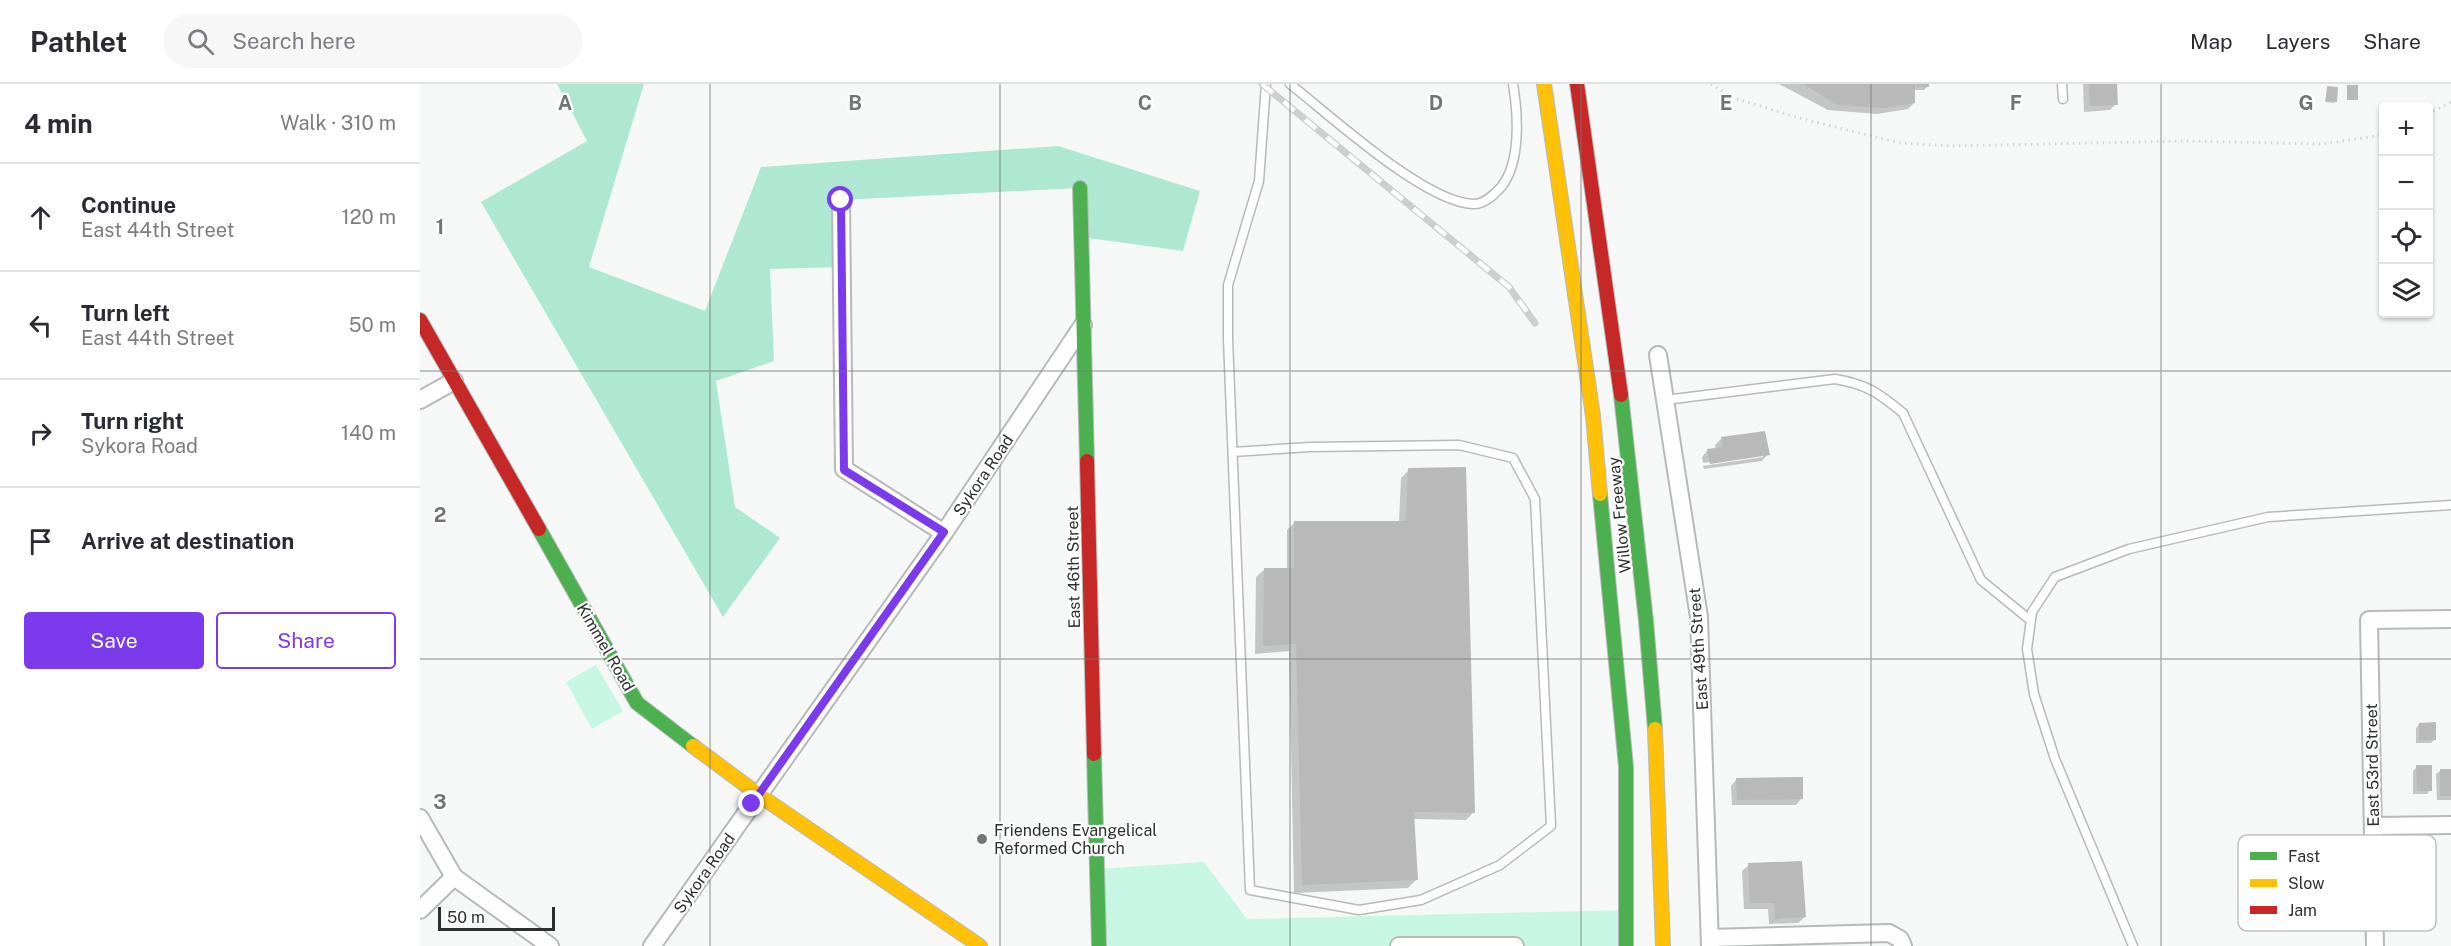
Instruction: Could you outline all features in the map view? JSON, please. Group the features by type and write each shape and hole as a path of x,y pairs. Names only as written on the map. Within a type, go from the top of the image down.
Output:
{"main road":[{"name":"Willow Freeway","path":"1544,84 1593,416 1626,767 1626,946"},
{"name":"Willow Freeway","path":"1577,84 1623,393 1651,664 1662,850 1663,946"},
{"name":"East 46th Street","path":"1080,188 1099,946"},
{"name":"Kimmel Road","path":"420,320 637,703 759,795 980,946"}],"street":[{"path":"841,200 844,470 944,532"},
{"name":"Sykora Road","path":"652,946 944,532 1083,325"},
{"name":"East 49th Street","path":"1658,355 1699,617 1710,942"},
{"path":"420,400 454,381"},
{"name":"East 53rd Street","path":"2373,835 2369,620 2451,619"},
{"path":"420,818 454,877 550,946"},
{"path":"2373,826 2451,825"},
{"path":"420,910 454,877"},
{"name":"East 53rd Street","path":"2375,931 2375,946"},
{"path":"1710,942 1889,933 1902,942"},
{"path":"1399,946 1515,945"}],"lane":[{"path":"1233,452 1310,447 1459,445 1512,458 1535,499 1551,826 1500,865 1421,900 1359,910 1250,890 1233,452 1228,285 1259,181 1266,84"},
{"path":"1290,84 1411,179 1445,198 1474,205 1493,197 1508,178 1513,155 1517,107 1513,84"},
{"path":"2062,84 2063,99"},
{"path":"1665,400 1835,379 1862,383 1882,395 1903,413 1981,580 2030,620"},
{"path":"2133,946 2048,737 2034,694 2026,649 2030,620 2032,612 2055,577 2129,549 2268,517 2451,505"}],"path":[{"path":"1711,84 1731,97 1799,118 1900,143 1951,146 2186,141 2322,144 2379,136"},
{"path":"2433,111 2451,102"}],"green space":[{"path":"557,84 644,84 589,267 705,311 761,167 1058,146 1200,191 1183,251 1081,237 1080,188 841,200 842,267 770,269 774,361 716,381 735,507 780,538 723,617 481,202 587,141"},
{"path":"596,665 623,711 592,729 566,682"},
{"path":"1204,862 1247,919 1626,910 1626,946 1099,946 1097,869"}],"building":[{"path":"1803,84 1915,84 1915,103 1884,108 1838,105"},
{"path":"1916,84 1929,84 1929,87 1917,87"},
{"path":"2089,84 2117,84 2118,105 2090,106"},
{"path":"2347,85 2358,85 2358,100 2347,100"},
{"path":"2327,86 2338,87 2337,102 2326,101"},
{"path":"1765,431 1770,455 1710,464 1707,449 1722,447 1721,437"},
{"path":"1466,467 1475,813 1414,812 1418,880 1302,885 1296,644 1263,646 1264,568 1294,568 1294,521 1406,521 1408,468"},
{"path":"2436,722 2436,740 2419,740 2419,723"},
{"path":"2416,765 2432,765 2432,791 2417,791"},
{"path":"2440,769 2451,769 2451,796 2440,796"},
{"path":"1803,777 1803,799 1737,800 1736,778"},
{"path":"1802,861 1806,917 1775,919 1774,903 1750,903 1748,863"}],"railway":[{"path":"1262,84 1509,287 1535,323"}],"traffic: fast":[{"path":"1080,188 1087,461"},
{"path":"1621,395 1646,621 1655,729"},
{"path":"1600,494 1626,767 1626,946"},
{"path":"539,529 637,703 693,746"},
{"path":"1094,754 1099,946"}],"traffic: slow":[{"path":"1544,84 1593,416 1600,494"},
{"path":"1655,729 1663,946"},
{"path":"693,746 759,795 980,946"}],"traffic: jam":[{"path":"1577,84 1621,395"},
{"path":"420,320 539,529"},
{"path":"1087,461 1094,754"}],"place":[{"name":"Friendens Evangelical Reformed Church","path":"982,839"}],"route":[{"path":"752,804 944,532 844,470 841,200"}]}
